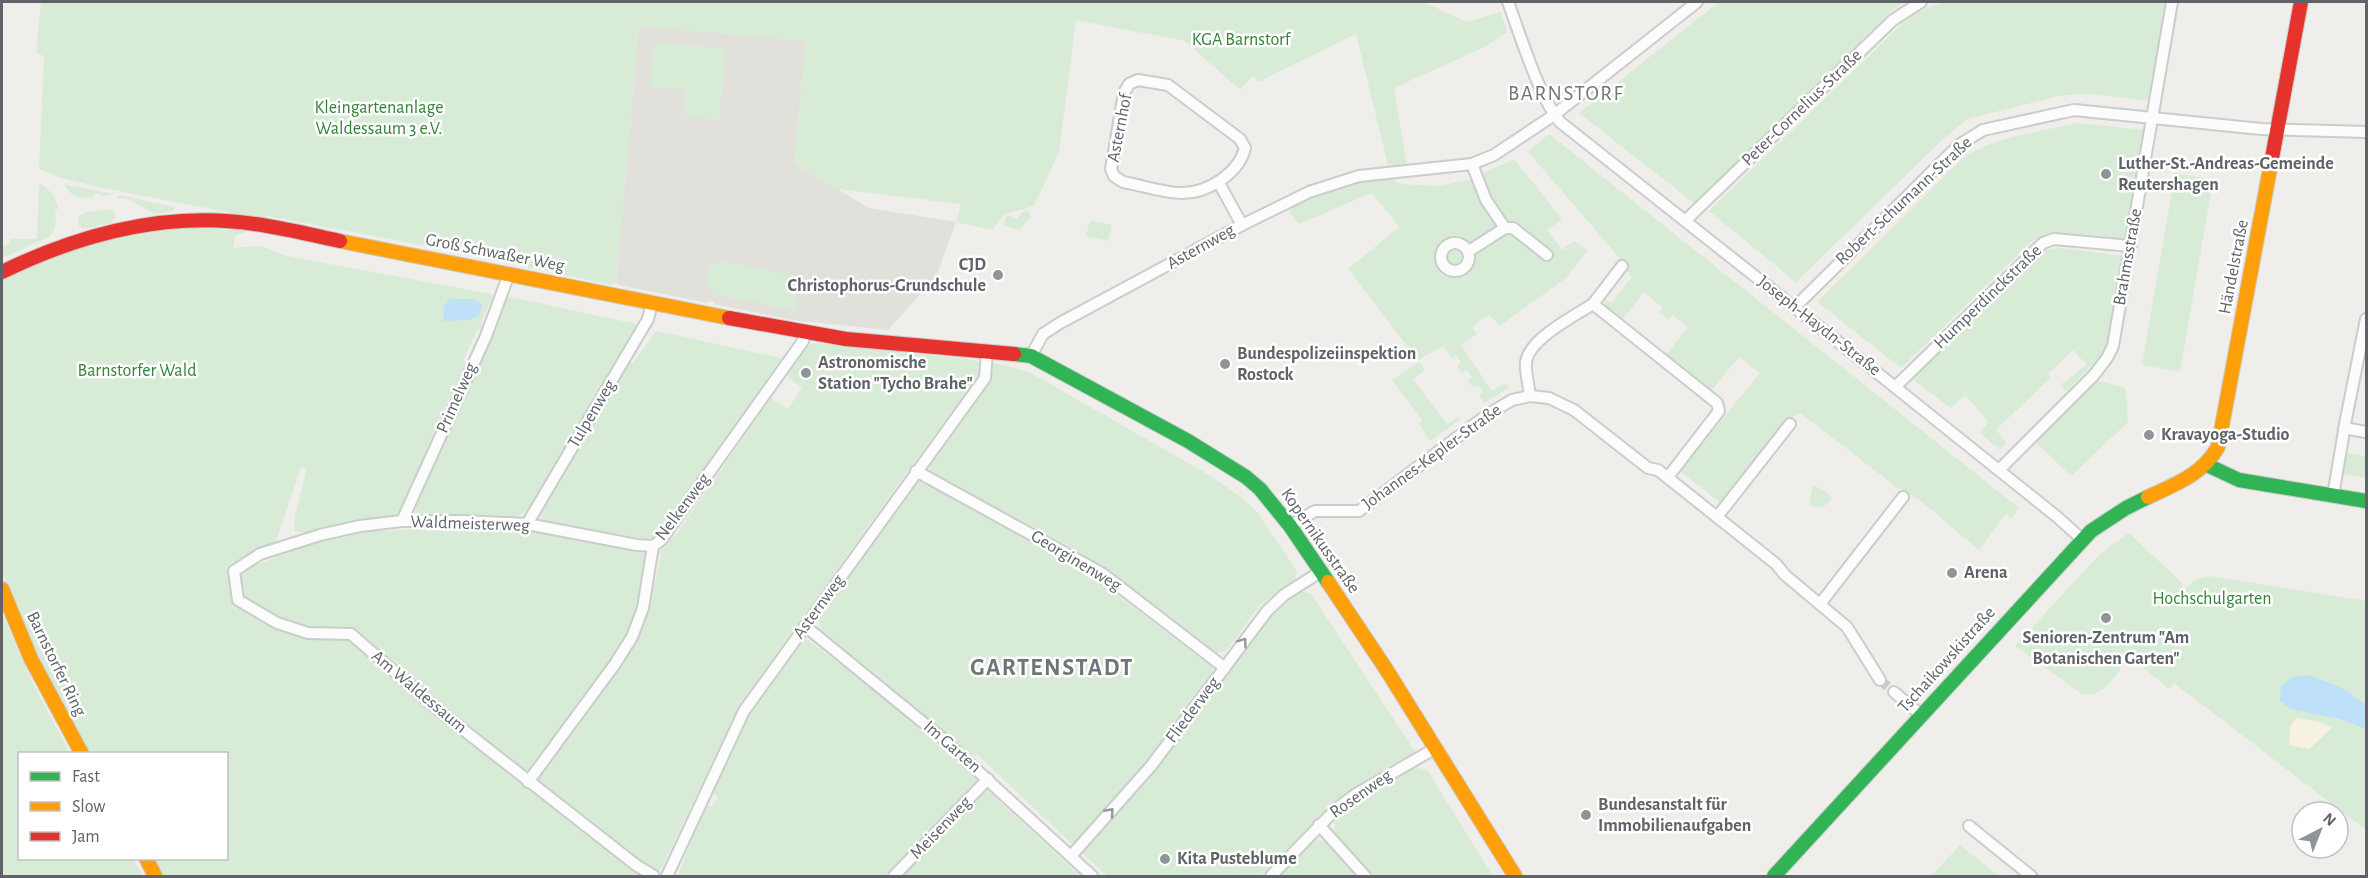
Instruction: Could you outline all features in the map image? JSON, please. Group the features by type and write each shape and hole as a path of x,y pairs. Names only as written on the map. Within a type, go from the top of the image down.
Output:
{"street":[{"path":"1508,2 1542,92 1554,115"},
{"name":"Asternweg","path":"1031,356 1043,334 1060,323 1242,225 1319,188 1359,176 1472,164 1502,150 1554,115 1696,2"},
{"name":"Peter-Cornelius-Straße","path":"1686,220 1893,20 1922,2"},
{"name":"Brahmsstraße","path":"1999,470 2094,375 2113,346 2172,2"},
{"name":"Händelstraße","path":"2207,465 2218,447 2301,2"},
{"name":"Asternhof","path":"1138,80 1168,85 1240,139 1245,148 1242,159 1219,183 1183,193 1123,182 1114,176 1111,169 1124,93 1129,84 1138,80"},
{"name":"Robert-Schumann-Straße","path":"1795,307 1959,145 1983,130 2074,110 2278,130 2367,132"},
{"name":"Joseph-Haydn-Straße","path":"1554,115 2063,521 2082,540"},
{"path":"1472,164 1486,200 1505,228"},
{"path":"1219,183 1242,225"},
{"name":"Groß Schwaßer Weg","path":"2,272 44,251 135,226 201,220 254,224 805,332 858,340 987,351"},
{"path":"1469,251 1505,228 1513,228 1547,255"},
{"name":"Humperdinckstraße","path":"1895,387 2043,243 2054,239 2131,246"},
{"path":"1622,266 1593,304 1549,333 1531,351 1526,362 1530,396 1549,398 1574,410 1648,468 1658,470 1668,477 1776,564 1785,575 1847,627 1880,680"},
{"name":"Primelweg","path":"402,521 486,336 509,274"},
{"name":"Tulpenweg","path":"527,524 648,319 652,303"},
{"path":"1593,304 1717,403 1719,411 1668,477"},
{"path":"2333,496 2344,428 2366,322"},
{"name":"Nelkenweg","path":"528,782 615,664 632,637 643,608 653,546 661,540 803,341 805,332"},
{"name":"Asternweg","path":"667,876 744,711 985,378 987,351"},
{"name":"Kopernikusstraße","path":"987,351 1031,356 1219,460 1260,489 1290,526 1386,669 1515,876"},
{"name":"Johannes-Kepler-Straße","path":"1290,526 1316,511 1359,511 1487,415 1512,400 1530,396"},
{"path":"1717,517 1790,424"},
{"path":"2344,428 2367,432"},
{"path":"2207,465 2239,480 2367,501"},
{"name":"Tschaikowskistraße","path":"1774,876 2091,531 2146,497 2188,481 2207,465"},
{"name":"Georginenweg","path":"916,471 1103,574 1225,668"},
{"path":"1821,604 1903,497"},
{"name":"Waldmeisterweg","path":"288,546 360,525 402,521 527,524 653,546"},
{"name":"Am Waldessaum","path":"288,546 260,554 234,571 238,600 277,623 297,630 308,633 351,634 528,782 636,866 654,876"},
{"name":"Fliederweg","path":"1071,856 1151,766 1266,611 1284,595 1320,572"},
{"name":"Barnstorfer Ring","path":"2,589 31,659 81,752"},
{"name":"Im Garten","path":"805,626 925,723 1092,876"},
{"path":"1894,692 1921,715"},
{"name":"Rosenweg","path":"1270,876 1336,808 1434,749"},
{"name":"Meisenweg","path":"894,876 987,778"},
{"path":"1319,825 1365,876"},
{"path":"1969,826 2031,876"},
{"path":"147,860 156,876"}],"shaded area":[{"path":"639,26 806,41 794,163 869,208 956,222 936,277 888,330 792,320 714,304 714,302 708,301 707,303 619,285 616,282"}],"green space":[{"path":"41,2 1423,2 1467,22 1501,12 1507,32 1487,46 1394,88 1407,166 1388,165 1356,34 1258,82 1253,76 1240,90 1185,41 1076,20 1059,152 1034,206 1005,214 992,230 956,222 961,204 838,189 794,163 806,41 639,26 616,282 612,285 442,249 268,216 262,219 98,187 58,177 39,169 44,56 36,53"},
{"path":"1719,2 1906,2 1892,10 1695,204 1579,113"},
{"path":"1946,2 2165,2 2149,101 2093,94 2063,95 1967,119 1939,143 1796,282 1709,211 1903,23 1928,7"},
{"path":"655,42 726,49 719,120 684,116 686,90 650,87"},
{"path":"2078,123 2146,130 2125,239 2065,234 2042,237 2031,242 1901,368 1817,302 1962,159 2003,140"},
{"path":"1549,134 2019,508 2012,518 2006,514 1979,550 1921,501 1894,485 1800,413 1784,421 1722,504 1680,471 1760,373 1739,357 1711,391 1666,355 1688,327 1673,315 1668,319 1659,312 1663,308 1644,292 1621,321 1608,310 1604,298 1611,303 1632,277 1617,255 1528,152"},
{"path":"1514,159 1562,219 1547,230 1562,250 1574,241 1588,250 1566,278 1500,326 1489,315 1472,327 1477,334 1461,345 1492,391 1505,383 1509,388 1484,403 1479,396 1483,392 1478,385 1473,388 1468,381 1472,377 1467,370 1462,373 1457,366 1461,362 1456,355 1452,358 1444,347 1447,344 1418,360 1348,269 1399,227 1372,193 1299,224 1290,213 1293,204 1351,184 1391,178 1400,184 1440,186 1471,179"},
{"path":"2175,173 2213,180 2180,372 2142,365"},
{"path":"39,183 52,194 57,205 55,228 49,237 2,258 2,248 11,239 37,239"},
{"path":"64,184 113,195 93,194 93,197 83,198 73,195"},
{"path":"119,195 174,207 173,211 155,214 128,199 116,198"},
{"path":"112,209 116,216 111,223 84,229 79,226 78,218 85,212"},
{"path":"1028,210 1031,217 1019,230 1003,225 1007,215 1016,219"},
{"path":"1090,220 1112,225 1108,241 1086,236"},
{"name":"Barnstorfer Wald","path":"198,228 249,231 236,235 233,248 261,246 287,256 491,294 493,298 484,313 481,330 477,329 464,359 465,365 437,424 405,502 395,517 368,520 307,533 295,532 295,518 306,468 301,467 274,547 259,551 228,566 243,571 317,539 359,532 417,529 515,529 645,554 639,607 632,637 528,782 654,876 164,876 156,860 228,860 228,752 87,752 41,665 2,572 2,281 48,258 72,250 121,237"},
{"path":"2063,248 2124,256 2110,338 2097,369 2092,365 2066,391 2060,385 2087,365 2073,350 2048,374 2051,377 1996,430 2007,443 2000,450 1979,432 1989,422 1965,395 1951,408 1912,379 2046,250"},
{"path":"720,260 801,277 794,310 713,294 714,289 706,287 711,263 719,264"},
{"path":"505,296 637,324 528,510 516,517 415,514 414,507"},
{"path":"656,331 782,358 654,537 648,539 544,522 540,518 541,512 619,378 629,362 633,363"},
{"path":"812,343 968,359 979,362 982,367 980,375 914,462 738,708 662,867 654,872 621,849 623,846 532,781 643,622 657,575 661,555 659,553 671,533 675,536 771,398 788,409 802,388 786,375 804,349"},
{"path":"991,362 1029,372 1209,475 1245,500 1257,512 1297,571 1295,579 1260,605 1226,651 1215,653 1067,545 928,472 931,463 986,388"},
{"path":"1419,362 1425,370 1413,379 1447,424 1459,417 1461,419 1430,441 1419,424 1422,420 1392,380"},
{"path":"2097,381 2123,387 2126,390 2128,422 2071,476 2035,441"},
{"path":"2340,452 2366,456 2366,478 2337,473"},
{"path":"918,481 950,494 962,503 1091,575 1212,667 1213,677 1194,705 1099,821 1090,826 1073,845 978,755 974,757 822,631 818,620"},
{"path":"1813,485 1827,492 1832,499 1823,507 1809,506"},
{"name":"Hochschulgarten","path":"2129,533 2183,584 2179,594 2196,579 2210,576 2366,601 2366,830 2350,818 2350,800 2327,800 2174,683 2169,689 2130,657 2104,688 2091,694 2082,694 2015,646 2099,555"},
{"path":"1300,591 1311,594 1416,753 1371,777 1332,806 1262,876 1108,876 1081,852 1183,734 1260,626"},
{"path":"2,613 32,682 69,752 18,752 18,860 134,860 143,876 2,876"},
{"path":"804,637 883,697 978,781 889,876 678,876 707,804 710,807 719,798 713,793 751,713"},
{"path":"1414,767 1427,770 1493,876 1374,876 1335,833 1335,821 1395,777"},
{"path":"986,789 1080,876 902,876"},
{"path":"1313,840 1324,841 1357,876 1274,876"},
{"path":"1960,845 1999,876 1931,876"}],"sand":[{"path":"2296,718 2319,722 2332,728 2309,749 2289,745 2290,727"}],"water":[{"path":"450,299 474,299 482,305 479,316 470,320 444,321 443,307"},
{"path":"2308,675 2341,687 2366,705 2366,729 2340,719 2290,709 2280,701 2281,686 2293,677"}],"tunnel":[{"path":"1880,680 1894,692"}],"traffic: fast":[{"path":"1014,354 1031,356 1188,441 1246,477 1260,489 1290,526 1328,582"},
{"path":"2207,465 2239,480 2366,501"},
{"path":"1774,876 2091,531 2126,508 2148,497"}],"traffic: slow":[{"path":"2148,497 2196,472 2212,457 2218,447 2272,158"},
{"path":"340,241 729,318"},
{"path":"1328,582 1386,669 1515,876"},
{"path":"2,589 31,659 81,752"},
{"path":"147,860 155,876"}],"traffic: jam":[{"path":"2272,158 2301,2"},
{"path":"2,272 32,258 93,237 157,223 222,221 266,226 340,241"},
{"path":"729,318 846,339 1014,354"}],"place":[{"name":"Luther-St.-Andreas-Gemeinde Reutershagen","path":"2106,174"},
{"name":"CJD Christophorus-Grundschule","path":"998,275"},
{"name":"Bundespolizeiinspektion Rostock","path":"1225,364"},
{"name":"Astronomische Station \"Tycho Brahe\"","path":"806,373"},
{"name":"Kravayoga-Studio","path":"2149,435"},
{"name":"Arena","path":"1952,573"},
{"name":"Senioren-Zentrum \"Am Botanischen Garten\"","path":"2106,618"},
{"name":"Bundesanstalt für Immobilienaufgaben","path":"1586,815"},
{"name":"Kita Pusteblume","path":"1165,859"}],"district":[{"name":"BARNSTORF","path":"1566,93"},
{"name":"GARTENSTADT","path":"1052,668"}],"park label":[{"name":"KGA Barnstorf","path":"1241,40"},
{"name":"Kleingartenanlage Waldessaum 3 e.V.","path":"379,118"}]}
